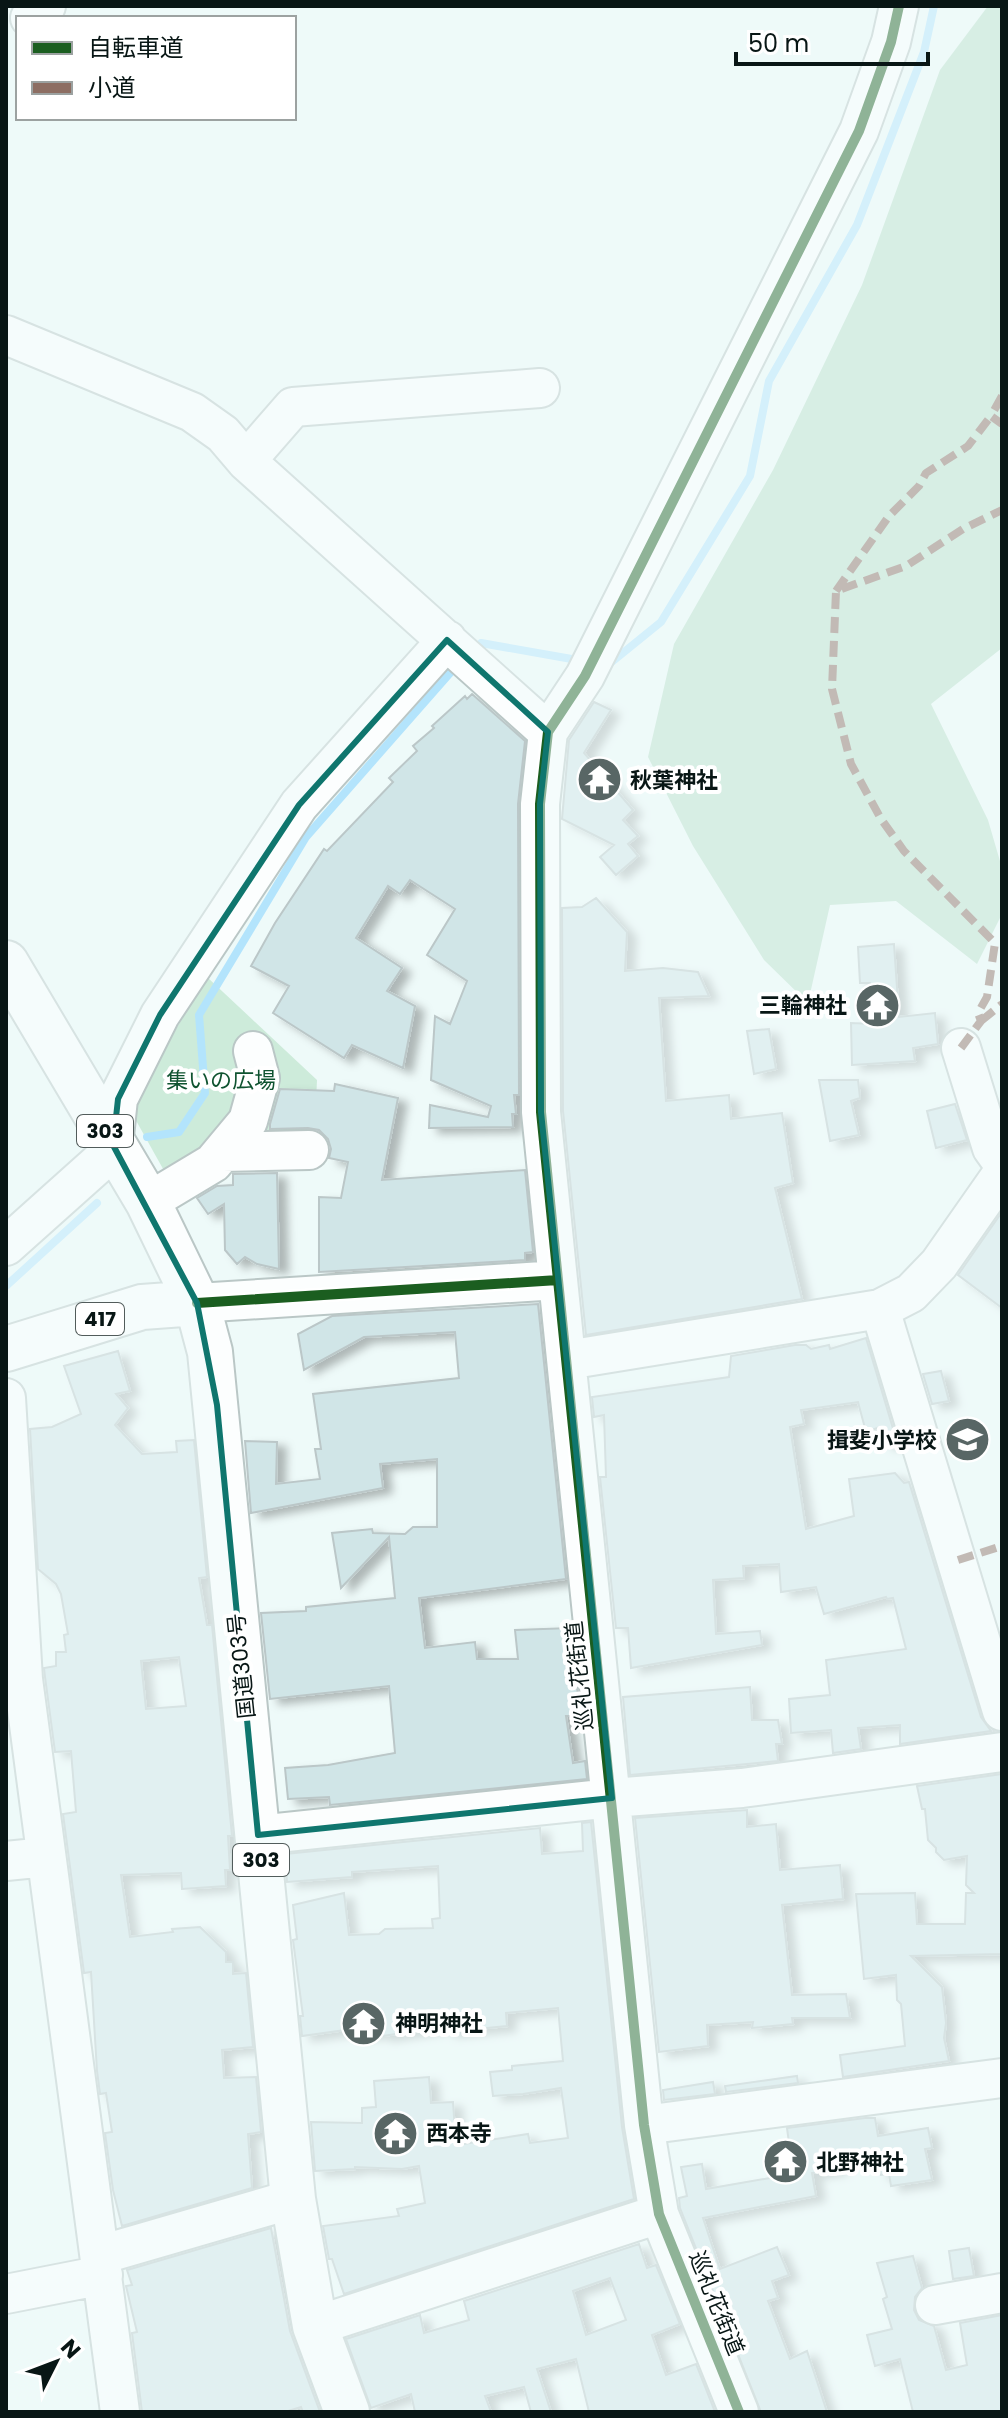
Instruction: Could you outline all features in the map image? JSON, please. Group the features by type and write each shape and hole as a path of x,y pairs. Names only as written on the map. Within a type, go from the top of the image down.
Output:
{"highway":[{"name":"国道303号","path":"6,963 148,1202 197,1303 210,1352 293,2199 315,2326 347,2412"},
{"name":"417","path":"6,1349 142,1307 197,1303"}],"street":[{"path":"6,335 192,412 223,434 246,461 548,732 592,661 859,131 891,42 899,6"},
{"path":"246,461 293,407 540,388"},
{"path":"6,1246 100,1162 113,1145 118,1099 160,1015 299,805 460,651"},
{"name":"巡礼花街道","path":"548,732 540,804 541,1112 644,2125 659,2214 739,2412"},
{"path":"961,1048 992,1148 1002,1162"},
{"path":"148,1202 213,1163 248,1121 260,1078 253,1051"},
{"path":"223,1152 309,1150"},
{"path":"567,1360 880,1309 911,1293 939,1264 1002,1174"},
{"path":"197,1303 558,1280"},
{"path":"880,1309 1002,1711"},
{"path":"6,1398 12,1576 23,1679 120,2412"},
{"path":"258,1835 612,1798 742,1788 1002,1752"},
{"path":"6,1861 46,1857"},
{"path":"644,2125 1002,2078"},
{"path":"6,2294 102,2265 293,2199"},
{"path":"315,2326 659,2214"},
{"path":"935,2305 1002,2293"}],"highlighted area":[{"path":"447,640 548,732 540,804 541,1112 612,1798 258,1835 217,1405 197,1303 113,1145 118,1099 160,1015 299,805"}],"green space":[{"path":"988,6 1002,6 1002,648 931,704 988,820 1002,868 1002,914 977,964 896,901 830,905 808,1003 764,960 693,846 648,757 674,644 773,470 862,285 940,70"},
{"name":"集いの広場","path":"207,977 317,1080 314,1144 167,1176 129,1108"}],"building":[{"path":"472,694 525,741 518,804 519,1095 514,1095 516,1114 512,1114 513,1127 429,1128 430,1105 488,1117 491,1106 431,1080 435,1016 450,1024 467,981 427,955 455,909 410,880 400,894 388,886 356,938 402,968 387,991 415,1006 403,1068 352,1045 344,1058 273,1013 289,986 251,966 275,923 324,849 327,851 393,782 389,778 417,751 413,746 434,728 432,726 465,696 467,699"},
{"path":"594,702 611,710 584,753 633,810 623,820 638,836 628,844 638,856 616,875 600,857 614,845 562,819 569,740"},
{"path":"596,898 627,932 625,971 663,968 698,972 709,996 659,998 666,1101 729,1095 731,1119 782,1113 793,1183 775,1188 802,1299 586,1335 563,1111 562,908 582,907"},
{"name":"三輪神社","path":"894,944 899,1017 935,1013 938,1044 913,1048 915,1061 852,1065 851,1023 874,1024 870,983 860,983 858,947"},
{"path":"769,1029 776,1069 754,1074 747,1031"},
{"path":"819,1080 858,1080 860,1098 851,1101 859,1135 830,1141"},
{"path":"335,1084 398,1098 382,1180 525,1170 533,1252 525,1253 525,1260 319,1272 319,1197 341,1198 348,1162 329,1158 331,1149 328,1139 319,1130 270,1129 270,1124 280,1089 334,1091"},
{"path":"955,1104 967,1140 936,1148 927,1111"},
{"path":"277,1173 279,1269 257,1264 245,1257 237,1264 225,1250 224,1204 208,1214 197,1198 217,1186 233,1185 233,1174"},
{"path":"1002,1212 1002,1308 958,1275"},
{"path":"538,1304 566,1579 419,1598 425,1648 475,1642 477,1659 518,1659 515,1630 571,1628 580,1716 566,1716 573,1763 585,1761 587,1779 330,1805 329,1797 288,1799 285,1768 328,1765 395,1753 389,1686 270,1699 261,1613 306,1611 306,1607 395,1598 389,1537 341,1588 332,1533 372,1529 373,1533 405,1534 413,1527 437,1527 437,1459 380,1464 383,1488 251,1513 245,1441 277,1442 276,1484 320,1479 315,1449 321,1449 313,1394 459,1378 455,1332 364,1337 304,1370 298,1334 332,1316"},
{"path":"866,1338 897,1442 885,1445 880,1427 866,1432 858,1402 801,1410 804,1424 790,1427 806,1529 854,1516 849,1479 895,1473 904,1483 909,1482 981,1717 991,1731 900,1744 900,1725 858,1728 861,1749 833,1753 831,1730 791,1733 789,1699 830,1695 826,1660 906,1649 893,1598 886,1597 824,1614 816,1587 781,1592 779,1564 743,1566 744,1578 713,1580 716,1634 760,1631 762,1645 631,1668 628,1628 616,1628 600,1477 606,1477 604,1415 594,1417 592,1397 729,1377 731,1356 795,1345 806,1345 811,1349 829,1345 830,1349"},
{"path":"118,1351 130,1391 116,1394 128,1408 115,1425 142,1454 177,1452 176,1441 194,1440 207,1577 199,1578 207,1625 212,1625 232,1836 228,1836 230,1870 225,1870 226,1886 182,1889 181,1873 121,1875 130,1937 200,1927 226,1952 226,1962 233,1962 233,1974 246,1973 253,2047 222,2050 224,2078 256,2077 261,2132 248,2134 252,2188 122,2226 105,2133 112,2132 106,2093 100,2094 97,2071 91,1972 84,1973 63,1814 76,1812 71,1751 55,1752 44,1668 56,1666 56,1652 66,1652 64,1635 68,1634 61,1594 56,1584 38,1569 30,1429 52,1427 81,1414 64,1366","holes":["179,1657 186,1706 146,1709 141,1661"]},
{"path":"941,1371 949,1401 932,1404 923,1374"},
{"path":"750,1687 752,1720 778,1720 782,1744 776,1744 778,1761 630,1775 623,1697"},
{"path":"1002,1774 1002,1954 911,1956 942,1987 946,2023 944,2038 949,2061 843,2077 840,2055 905,2046 896,1975 864,1979 856,1894 915,1893 917,1924 965,1924 966,1893 974,1893 966,1885 967,1856 944,1860 936,1852 928,1840 925,1809 922,1809 917,1786"},
{"path":"747,1810 747,1827 776,1824 780,1870 840,1865 843,1899 782,1905 792,1995 846,1994 850,2018 792,2018 793,2024 752,2028 753,2022 707,2025 708,2046 659,2052 635,1818"},
{"path":"591,1822 622,2127 634,2199 344,2294 332,2259 329,2259 323,2226 399,2216 397,2209 425,2203 419,2166 315,2171 311,2122 362,2123 362,2108 376,2107 374,2081 429,2077 431,2103 453,2102 456,2145 528,2134 530,2143 568,2138 561,2088 493,2096 490,2072 512,2070 512,2066 563,2061 558,2008 506,2013 507,2026 447,2032 447,2026 383,2036 383,2033 353,2035 353,2029 302,2036 293,1905 344,1893 349,1935 379,1934 385,1929 433,1928 432,1919 440,1918 438,1866 352,1872 352,1877 287,1882 285,1854 540,1828 542,1854 583,1851 582,1823"},
{"path":"797,2076 798,2083 726,2092 725,2086"},
{"path":"713,2082 715,2094 664,2100 663,2090"},
{"path":"875,2118 878,2136 928,2128 932,2148 925,2149 932,2180 891,2186 889,2174 881,2175 875,2149 836,2155 838,2169 812,2173 816,2196 703,2218 720,2269 777,2247 789,2275 772,2281 778,2298 768,2301 790,2359 807,2351 827,2412 761,2412 680,2208 679,2198 687,2196 681,2167 702,2164 706,2189 770,2178 776,2176 774,2157 790,2150 787,2128"},
{"path":"271,2228 290,2331 320,2412 303,2412 301,2407 285,2412 142,2412 132,2333 137,2332 126,2286 132,2285 127,2270"},
{"path":"639,2244 647,2268 656,2265 680,2324 652,2335 666,2375 696,2364 715,2412 589,2412 576,2359 537,2369 551,2412 531,2412 524,2387 485,2396 491,2412 415,2412 411,2394 371,2408 346,2339 420,2315 424,2333 469,2320 464,2301","holes":["610,2278 626,2320 586,2335 573,2291"]},
{"path":"969,2248 974,2276 953,2279 949,2251"},
{"path":"913,2256 922,2288 915,2297 914,2310 919,2320 934,2326 946,2370 967,2365 960,2323 1002,2315 1002,2412 913,2412 900,2359 875,2366 867,2335 892,2329 877,2263"}],"waterway":[{"path":"605,664 608,665 661,622 750,476 769,381 857,225 924,52 934,6"},
{"path":"473,651 481,643 583,661"},
{"path":"147,1137 179,1132 205,1093 199,1015 306,837 457,665"},
{"path":"6,1286 97,1203"}],"marked path":[{"path":"1002,396 991,416 1002,424"},
{"path":"836,591 889,516 919,486 926,473 968,446 991,416"},
{"path":"961,1048 981,1021 978,1013 987,997 995,943 904,851 881,819 851,764 832,689 836,591 906,566 963,529 1002,510"},
{"path":"981,1021 1002,1004"},
{"path":"958,1560 1002,1546"}],"cycle path":[{"path":"558,1280 541,1112 540,804 548,732 585,676 859,131 891,42 899,6"},
{"path":"197,1303 558,1280 644,2125 659,2214 739,2412"}],"place":[{"name":"秋葉神社","path":"599,780"},
{"name":"三輪神社","path":"878,1005"},
{"name":"揖斐小学校","path":"968,1440"},
{"name":"神明神社","path":"364,2023"},
{"name":"西本寺","path":"395,2133"},
{"name":"北野神社","path":"785,2162"}]}
